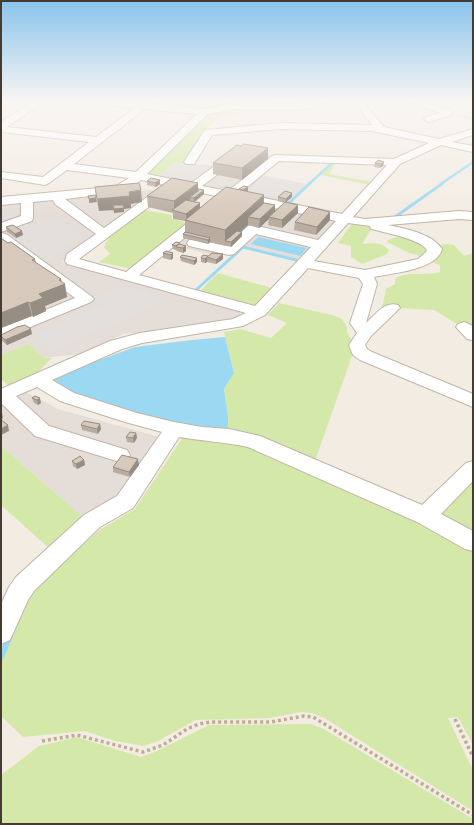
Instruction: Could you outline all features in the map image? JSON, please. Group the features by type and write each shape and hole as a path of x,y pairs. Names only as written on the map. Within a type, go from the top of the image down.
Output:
{"street":[{"path":"93,140 97,140"},
{"path":"1,175 45,181 66,166 97,140"},
{"path":"120,189 132,183 177,140"},
{"path":"190,162 204,140"},
{"path":"428,140 473,149"},
{"path":"120,455 42,431 2,396 90,355 122,343 140,338 232,325 246,320 259,312 396,162 448,140"},
{"path":"193,187 236,155"},
{"path":"128,277 276,158 396,162"},
{"path":"66,166 139,176 170,185 214,191 365,224 418,239 433,245 436,249 434,253 423,262 365,274 305,263"},
{"path":"1,201 120,189 129,191 143,190 170,185"},
{"path":"170,185 74,255 72,261 259,312"},
{"path":"204,200 214,191"},
{"path":"58,196 57,199 59,202 100,231 106,233"},
{"path":"1,228 27,218 27,198"},
{"path":"459,215 473,207"},
{"path":"365,224 459,215 473,216"},
{"path":"194,242 229,250 253,229 321,245"},
{"path":"1,237 86,299 1,334"},
{"path":"365,274 370,284 358,323 365,332"},
{"path":"392,308 365,332 357,345 359,351 366,356 473,400"},
{"path":"37,379 74,400 174,430 229,436 253,441 425,516 473,542"},
{"path":"1,632 18,594 25,584 92,521 125,502 174,430"},
{"path":"425,516 473,468"}],"path":[{"path":"42,741 77,735 143,752 163,745 187,729 198,724 210,722 271,722 304,716 313,717 473,815"},
{"path":"455,719 473,757"}],"shaded area":[{"path":"229,150 273,157 231,192 188,184 212,165 220,166"},
{"path":"175,163 212,165 188,184 157,177"},
{"path":"257,174 307,184 286,204 234,193"},
{"path":"151,190 155,193 109,227 99,227 62,201 67,198"},
{"path":"237,198 333,220 335,223 301,260 241,245 220,257 173,245"},
{"path":"48,199 53,200 97,233 97,236 62,262 239,309 241,315 230,320 170,330 123,334 80,354 44,358 28,344 1,355 1,203"},
{"path":"4,208 29,225 55,217 83,235 47,261 1,229 1,209"},
{"path":"123,286 171,298 52,352 32,335 102,305 93,298"},
{"path":"24,391 58,409 163,438 124,491 84,518 1,446 1,402"}],"green space":[{"path":"183,140 201,140 187,163 192,164 175,163 157,177 151,176 149,173"},
{"path":"336,161 329,174 373,182 370,185 321,175"},
{"path":"145,210 172,215 172,219 192,224 132,269 99,262 110,254 104,247 109,237"},
{"path":"352,224 372,228 362,244 380,244 389,250 387,254 362,264 351,257 351,246 338,243"},
{"path":"403,235 430,245 425,257 409,253 387,242 388,240"},
{"path":"440,245 454,245 464,256 473,253 473,332 434,310 396,308 381,311 380,309 383,304 386,289 395,284 395,279 409,274 428,274 440,272 440,265 432,262"},
{"path":"218,273 275,289 261,303 254,306 198,293"},
{"path":"279,303 332,315 342,319 347,327 347,332 352,341 353,353 314,464 228,431 228,416 224,389 234,373 224,332 240,329 271,338 287,323 268,315"},
{"path":"28,344 44,358 52,358 34,376 10,387 1,379 1,355"},
{"path":"185,434 251,443 473,545 473,745 458,717 448,718 473,770 473,811 326,719 312,713 301,712 270,718 196,720 158,741 144,746 115,741 85,731 23,737 1,716 1,661 29,596 38,584 101,529 135,509"},
{"path":"1,446 84,518 51,550 1,505"},
{"path":"473,478 473,538 434,515"},
{"path":"311,724 324,729 473,819 473,824 1,824 1,775 39,746 77,737 141,757 157,751 209,725"}],"water":[{"path":"258,237 307,248 300,256 251,244"},
{"path":"225,337 234,373 224,389 228,416 228,431 186,428 79,396 48,381 135,347"}],"building":[{"path":"244,144 268,148 242,168 213,163 237,145 241,146"},
{"path":"378,160 384,162 381,164 375,163"},
{"path":"151,178 160,180 155,183 147,181"},
{"path":"172,178 198,183 174,201 147,196"},
{"path":"139,183 141,190 129,192 130,196 97,199 95,187"},
{"path":"244,186 248,187 243,190 239,189"},
{"path":"226,187 264,195 225,230 185,220"},
{"path":"198,189 204,190 194,198 190,197 198,191"},
{"path":"285,191 292,193 286,199 278,197"},
{"path":"96,195 96,198 89,199 88,196"},
{"path":"186,200 200,203 186,214 172,210"},
{"path":"285,202 298,205 282,220 269,217"},
{"path":"264,203 275,205 260,219 248,217"},
{"path":"113,205 123,205 124,208 114,209"},
{"path":"309,207 330,212 317,227 295,222"},
{"path":"13,225 22,231 15,234 6,227"},
{"path":"237,231 242,232 231,242 225,241"},
{"path":"185,232 210,238 208,240 183,234"},
{"path":"1,238 8,243 11,242 35,259 32,260 61,279 59,280 65,284 39,294 43,298 30,303 28,302 1,313"},
{"path":"176,242 180,243 176,246 172,245"},
{"path":"179,244 186,246 183,248 176,247"},
{"path":"166,251 173,253 171,255 163,253"},
{"path":"212,253 223,254 216,260 207,257"},
{"path":"182,255 197,258 194,261 180,257"},
{"path":"203,255 208,256 205,259 201,258"},
{"path":"25,325 31,329 5,340 1,336 17,327"},
{"path":"35,396 40,398 37,400 32,398"},
{"path":"1,420 8,425 1,429"},
{"path":"84,421 100,424 97,429 81,425"},
{"path":"130,432 136,433 133,438 126,437"},
{"path":"122,455 138,459 129,472 113,467"},
{"path":"80,456 84,460 76,464 72,461"}],"waterway":[{"path":"309,184 333,162"},
{"path":"441,184 473,162"},
{"path":"288,204 310,183"},
{"path":"395,217 443,183"},
{"path":"196,290 243,247 296,260"},
{"path":"1,657 10,636"}]}
